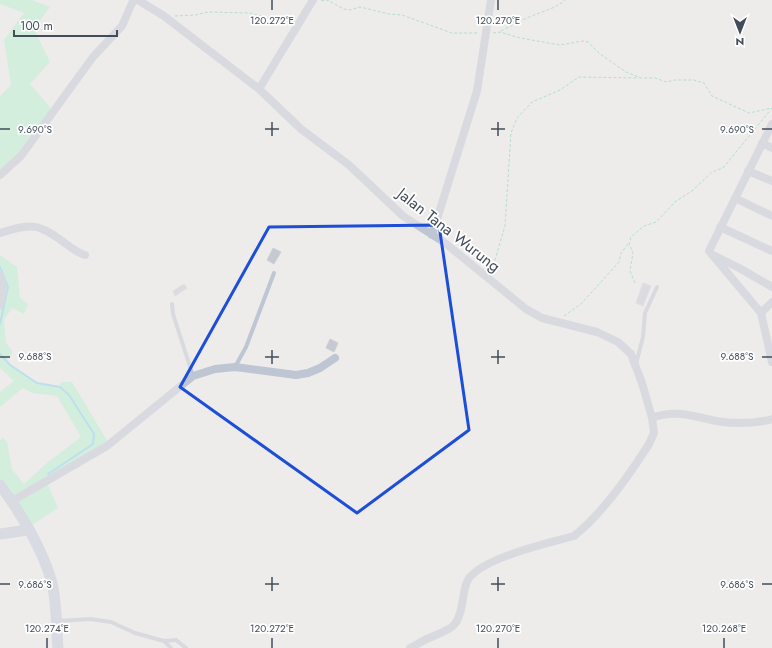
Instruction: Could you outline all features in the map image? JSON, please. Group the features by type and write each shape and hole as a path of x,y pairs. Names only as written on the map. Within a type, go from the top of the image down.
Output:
{"street":[{"name":"Jalan Tana Wurung","path":"137,0 164,16 259,89 301,129 349,165 379,191 403,216 432,235 526,309 557,323 591,330 618,342 630,354 652,418 654,433 649,444 596,515 574,536 488,564 476,572 468,579 460,617 455,624 448,631 428,638 410,648"},
{"path":"0,175 21,156 93,57 122,26 132,3 137,0"},
{"path":"259,89 305,12 316,0"},
{"path":"432,235 477,92 491,0"},
{"path":"772,124 709,249 710,254 761,313 772,362"},
{"path":"762,143 772,148"},
{"path":"748,171 772,181"},
{"path":"735,198 772,216"},
{"path":"0,233 23,226 41,227 85,255"},
{"path":"720,227 772,251"},
{"path":"710,254 741,269 772,287"},
{"path":"0,276 3,288 0,306"},
{"path":"761,313 772,302"},
{"path":"12,501 107,446 193,376 215,369 235,367 296,375 308,374 335,358"},
{"path":"652,418 670,413 691,415 722,422 750,423 772,419"},
{"path":"0,485 12,501 36,544 52,583 58,648"},
{"path":"0,534 28,530"}],"lane":[{"path":"235,367 246,347 274,273"},
{"path":"635,367 643,337 645,313 657,287"},
{"path":"172,304 173,314 193,376"},
{"path":"56,621 90,619 111,622 135,633 164,641 176,640 186,648"},
{"path":"164,641 171,648"}],"path":[{"path":"316,0 327,0 344,10 350,10 360,6 389,14 402,15 452,33 486,34 500,32 533,15 540,15 558,6 565,0"},
{"path":"164,16 195,15 208,12 250,13 268,18 290,18 305,12"},
{"path":"500,32 520,38 560,45 583,41 588,42 600,54 626,72 642,78"},
{"path":"489,279 505,226 505,200 511,133 517,118 532,102 560,90 579,78 655,78 666,82 676,80 694,80 704,83 712,96 749,113 772,108"},
{"path":"557,323 581,304 619,262 621,253 629,244 631,237 644,226 656,222 676,201 692,191 712,172 723,168 772,108"},
{"path":"629,244 633,253 630,271 635,283"}],"highlighted area":[{"path":"439,225 469,430 357,513 180,387 269,227"}],"green space":[{"path":"0,0 32,0 50,7 34,29 50,62 30,84 54,112 0,175 0,96 11,85 4,40 24,13 0,4"},
{"path":"0,255 17,267 20,298 28,304 24,314 12,308 4,320 6,343 13,352 6,361 37,383 59,387 61,382 72,382 108,442 46,480 58,508 29,527 0,485 0,440 3,438 7,442 12,469 24,484 48,462 81,437 57,396 32,393 23,388 0,407 0,392 14,381 0,368"}],"building":[{"path":"273,248 281,252 274,264 267,260"},
{"path":"643,283 651,286 643,306 636,303"},
{"path":"184,284 187,288 175,296 173,291"},
{"path":"330,339 338,343 334,352 326,348"}],"waterway":[{"path":"0,267 8,287 0,324"},
{"path":"0,354 10,365 37,383 60,387 69,395 94,434 93,444 48,474"}]}
